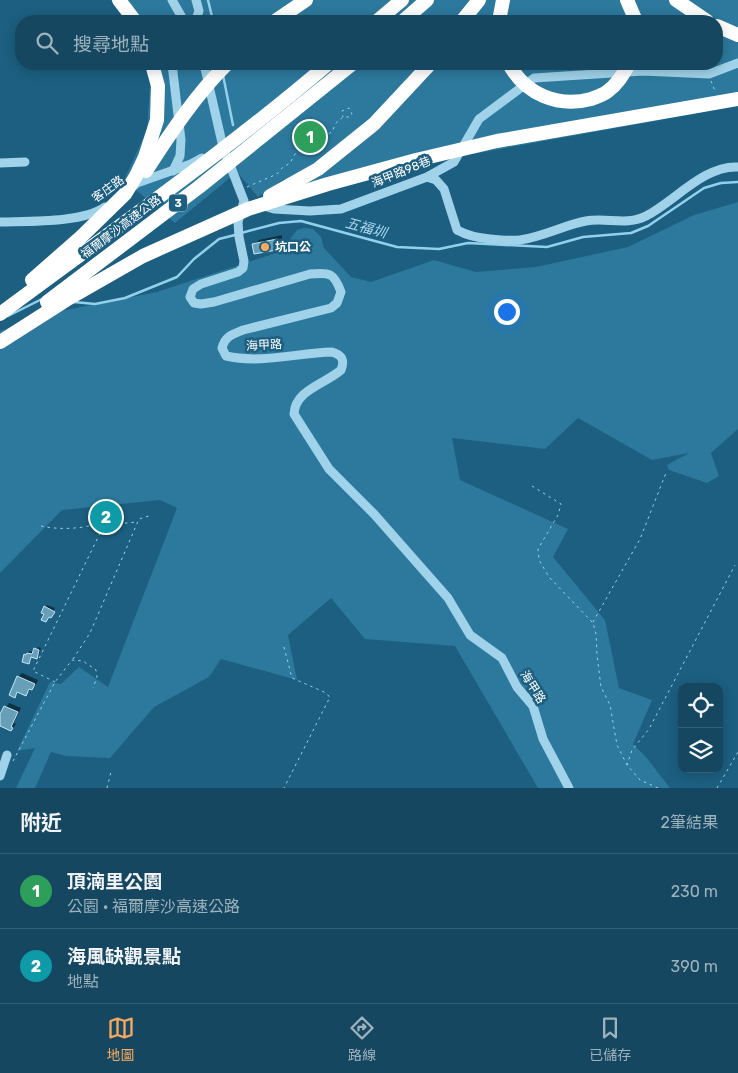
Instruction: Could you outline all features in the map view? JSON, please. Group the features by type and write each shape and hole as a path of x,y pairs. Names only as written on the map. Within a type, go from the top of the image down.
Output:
{"highway":[{"path":"119,0 130,15"},
{"path":"284,15 306,0"},
{"path":"384,15 402,0"},
{"path":"410,15 427,0"},
{"path":"467,15 479,0"},
{"path":"500,15 503,0"},
{"path":"627,0 633,15"},
{"path":"676,0 698,15"},
{"path":"723,29 738,35"},
{"path":"125,194 145,157 157,120 158,86 154,70"},
{"path":"0,308 81,236 143,175 171,133 221,70"},
{"name":"福爾摩沙高速公路","path":"0,314 188,175 321,70"},
{"name":"福爾摩沙高速公路","path":"0,337 199,188 345,70"},
{"path":"0,342 66,300 143,256 318,169 374,124 424,70"},
{"path":"513,70 526,86 543,97 572,103 601,96 619,80 625,70"},
{"path":"246,205 416,160 497,141 738,99"}],"street":[{"path":"172,0 181,15"},
{"path":"196,0 199,11 198,15"},
{"name":"海甲路98巷","path":"723,69 738,64"},
{"path":"173,70 181,140 180,156 173,170"},
{"path":"205,70 223,147 246,205"},
{"name":"海甲路98巷","path":"246,205 274,209 341,209 427,178 454,162 480,119 534,78 643,71 709,74 721,70"},
{"name":"客庄路","path":"0,222 56,220 97,213 137,184 191,164 223,147"},
{"path":"0,163 25,162"},
{"path":"427,178 436,180 444,189 458,230 466,235 479,238 521,240 587,220 637,220 648,215 699,180 718,170 738,166"},
{"name":"海甲路","path":"246,205 238,222 244,261 243,268 238,272 201,284 193,289 190,297 194,303 201,304 214,302 310,274 329,273 336,279 341,292 337,303 331,308 232,334 224,340 222,348 226,356 236,358 253,359 332,352 343,358 344,364 341,370 300,396 294,405 294,414 329,470 374,514 442,591 470,635 502,658 517,687 533,706 543,739 569,788"},
{"path":"1,772 7,755"}],"path":[{"path":"317,139 332,132 336,123 344,117"},
{"path":"307,135 312,135 317,139 318,144 315,149 310,151 304,148 302,144 303,139 307,135"},
{"path":"240,190 277,174 290,163 295,154 304,148"},
{"path":"593,623 640,539 666,473"},
{"path":"532,486 561,504 558,515 538,549 540,560 550,577 593,623 602,687 610,705 617,746 627,765 640,780 658,788"},
{"path":"1,772 15,760 55,682 90,633 138,519 149,516"},
{"path":"41,526 56,529 84,527 94,524 137,522"},
{"path":"55,682 33,671 104,524"},
{"path":"627,765 632,750 648,729 735,565"},
{"path":"284,647 292,678 324,692 330,697 284,788"},
{"path":"72,660 83,661 96,670 98,677 93,688"},
{"path":"718,788 738,752"},
{"path":"106,788 111,772"}],"shaded area":[{"path":"110,0 738,0 738,106 395,168 288,202 284,179 258,197 237,172 175,223 124,180 147,130 150,84 146,70 723,70 723,15 126,15 123,9"},
{"path":"738,202 738,429 711,453 719,476 707,483 669,470 667,465 689,453 652,460 578,418 545,449 452,438 460,480 568,529 553,557 605,620 619,688 652,700 633,744 646,757 670,788 538,788 455,646 365,639 331,598 288,635 297,680 221,659 209,677 154,707 110,758 66,756 51,752 35,788 16,788 35,748 17,751 50,682 61,684 79,667 108,687 177,508 160,500 62,510 0,573 0,331 56,312 157,292 291,248 290,239 297,230 304,228 313,229 321,237 324,248 351,277 371,282 434,260 476,272 536,267 628,247 694,215"}],"building":[{"name":"坑口公","path":"277,239 277,250 254,254 252,244"},
{"path":"44,606 55,612 46,622 41,620 44,614 41,613"},
{"path":"34,648 39,650 37,659 31,657 29,664 22,662 24,654 32,654"},
{"path":"17,676 35,684 32,690 29,689 26,696 17,692 15,698 9,695"},
{"path":"4,706 18,712 11,731 0,726 0,714"}],"waterway":[{"path":"208,0 212,15"},
{"path":"223,75 233,125"},
{"name":"五福圳","path":"241,233 279,223 301,221 397,247 439,249 468,243 547,247 583,237 631,233 648,226 704,188 721,183 738,182"},
{"name":"五福圳","path":"74,302 95,304 125,298 177,277 194,259 219,239 235,235"},
{"name":"五福圳","path":"8,316 44,298"}],"place":[{"name":"頂湳里公園","path":"310,137"},
{"name":"坑口公","path":"265,247"},
{"name":"海風缺觀景點","path":"106,517"}]}
